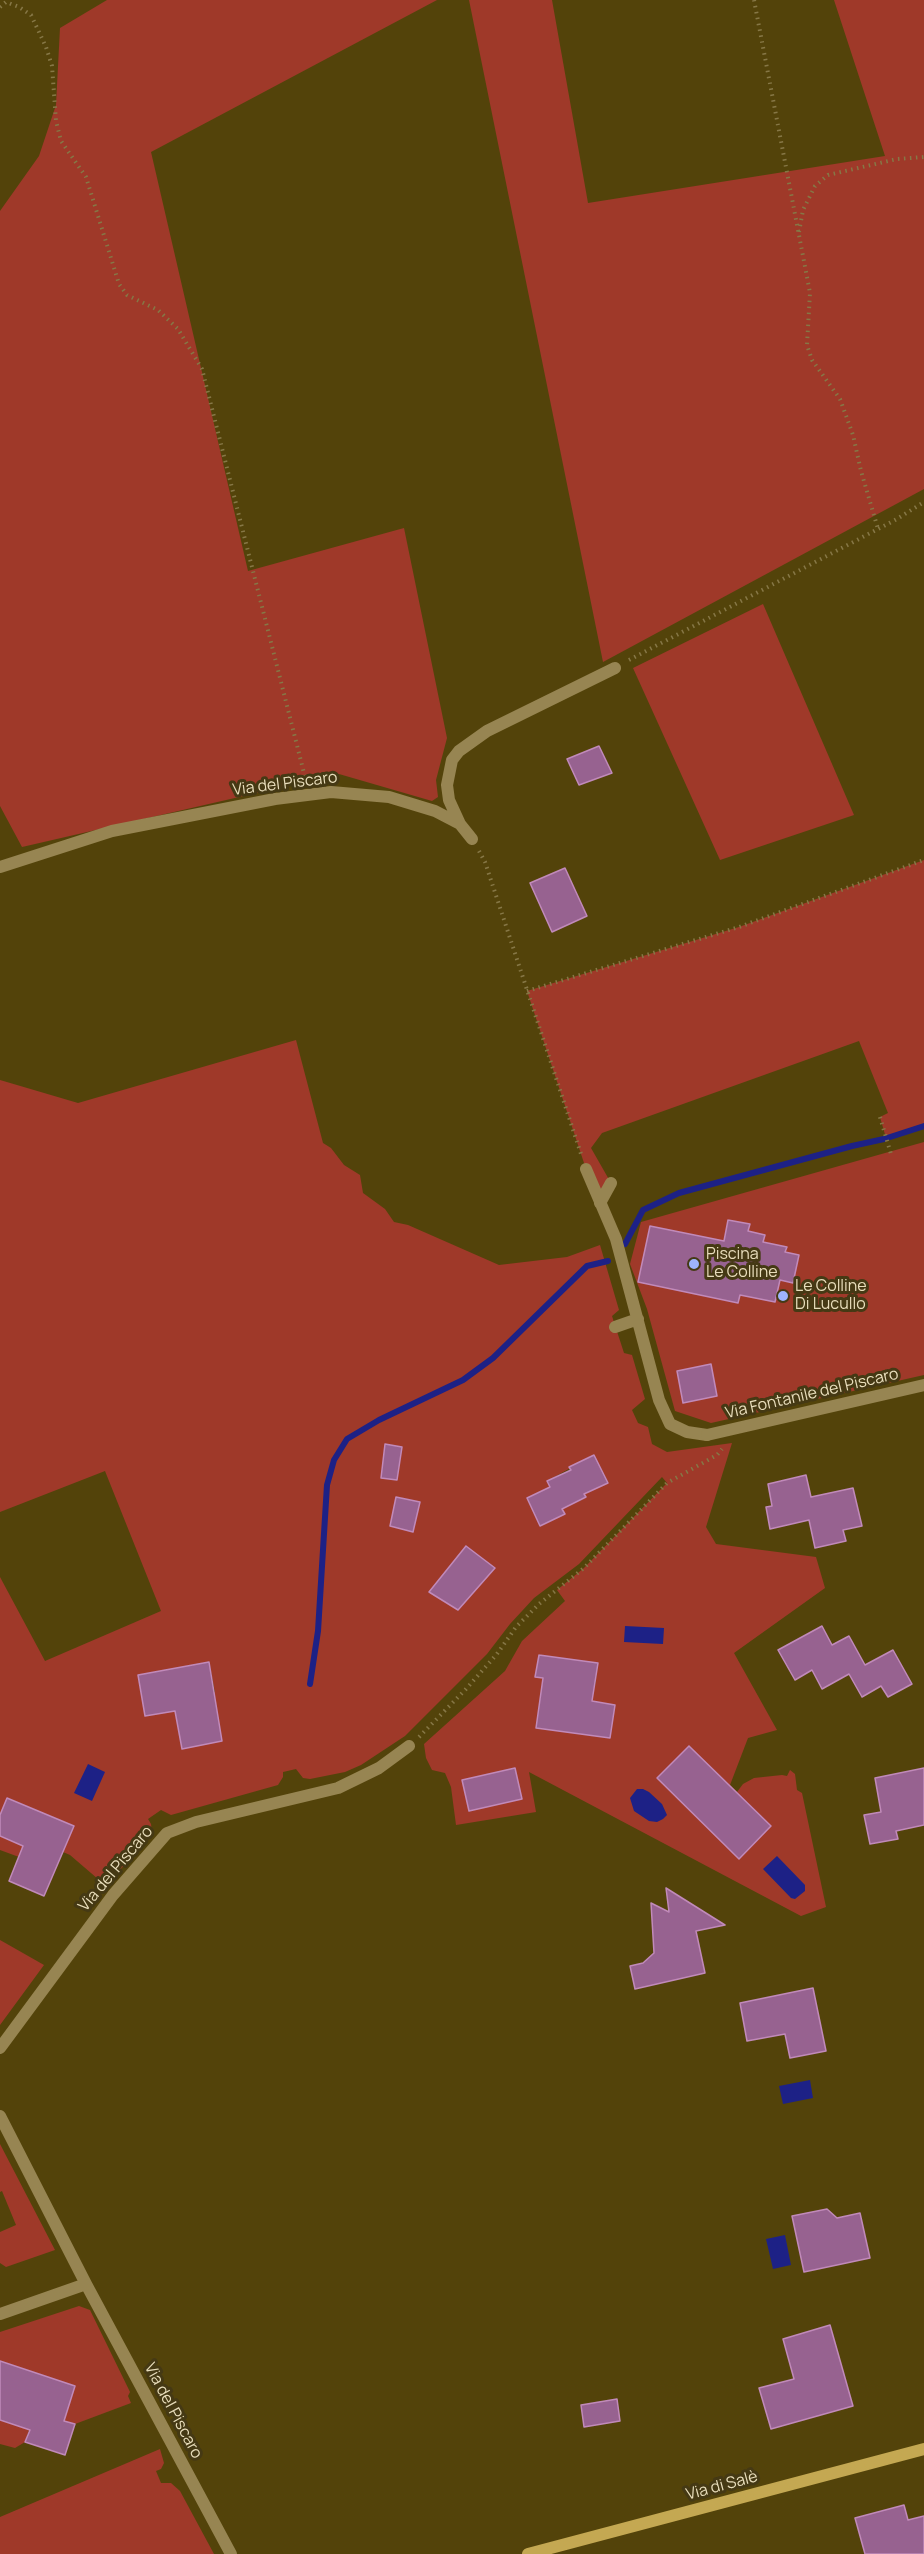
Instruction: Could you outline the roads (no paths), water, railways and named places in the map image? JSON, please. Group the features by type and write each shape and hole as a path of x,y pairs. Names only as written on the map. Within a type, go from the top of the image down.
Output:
{"main road":[{"name":"Via di Salè","path":"528,2554 924,2449"}],"street":[{"path":"460,824 449,800 447,785 453,760 459,751 487,731 615,668"},
{"name":"Via del Piscaro","path":"0,867 112,831 275,799 331,792 389,797 435,811 460,824 472,838"},
{"path":"586,1169 616,1239 638,1319 615,1326"},
{"path":"600,1203 610,1183"},
{"name":"Via Fontanile del Piscaro","path":"638,1319 659,1400 670,1424 687,1432 707,1435 924,1386"},
{"name":"Via del Piscaro","path":"0,2048 113,1894 167,1833 187,1824 338,1788 379,1768 410,1746"},
{"name":"Via del Piscaro","path":"0,2116 86,2284 231,2554"},
{"path":"0,2314 86,2284"}],"waterway":[{"path":"625,1244 643,1210 679,1193 884,1139 924,1126"},
{"path":"310,1684 318,1631 327,1485 334,1460 347,1439 379,1420 463,1380 493,1358 587,1266 608,1261"}],"place":[{"name":"Piscina Le Colline","path":"694,1264"},
{"name":"Le Colline Di Lucullo","path":"783,1296"}]}
